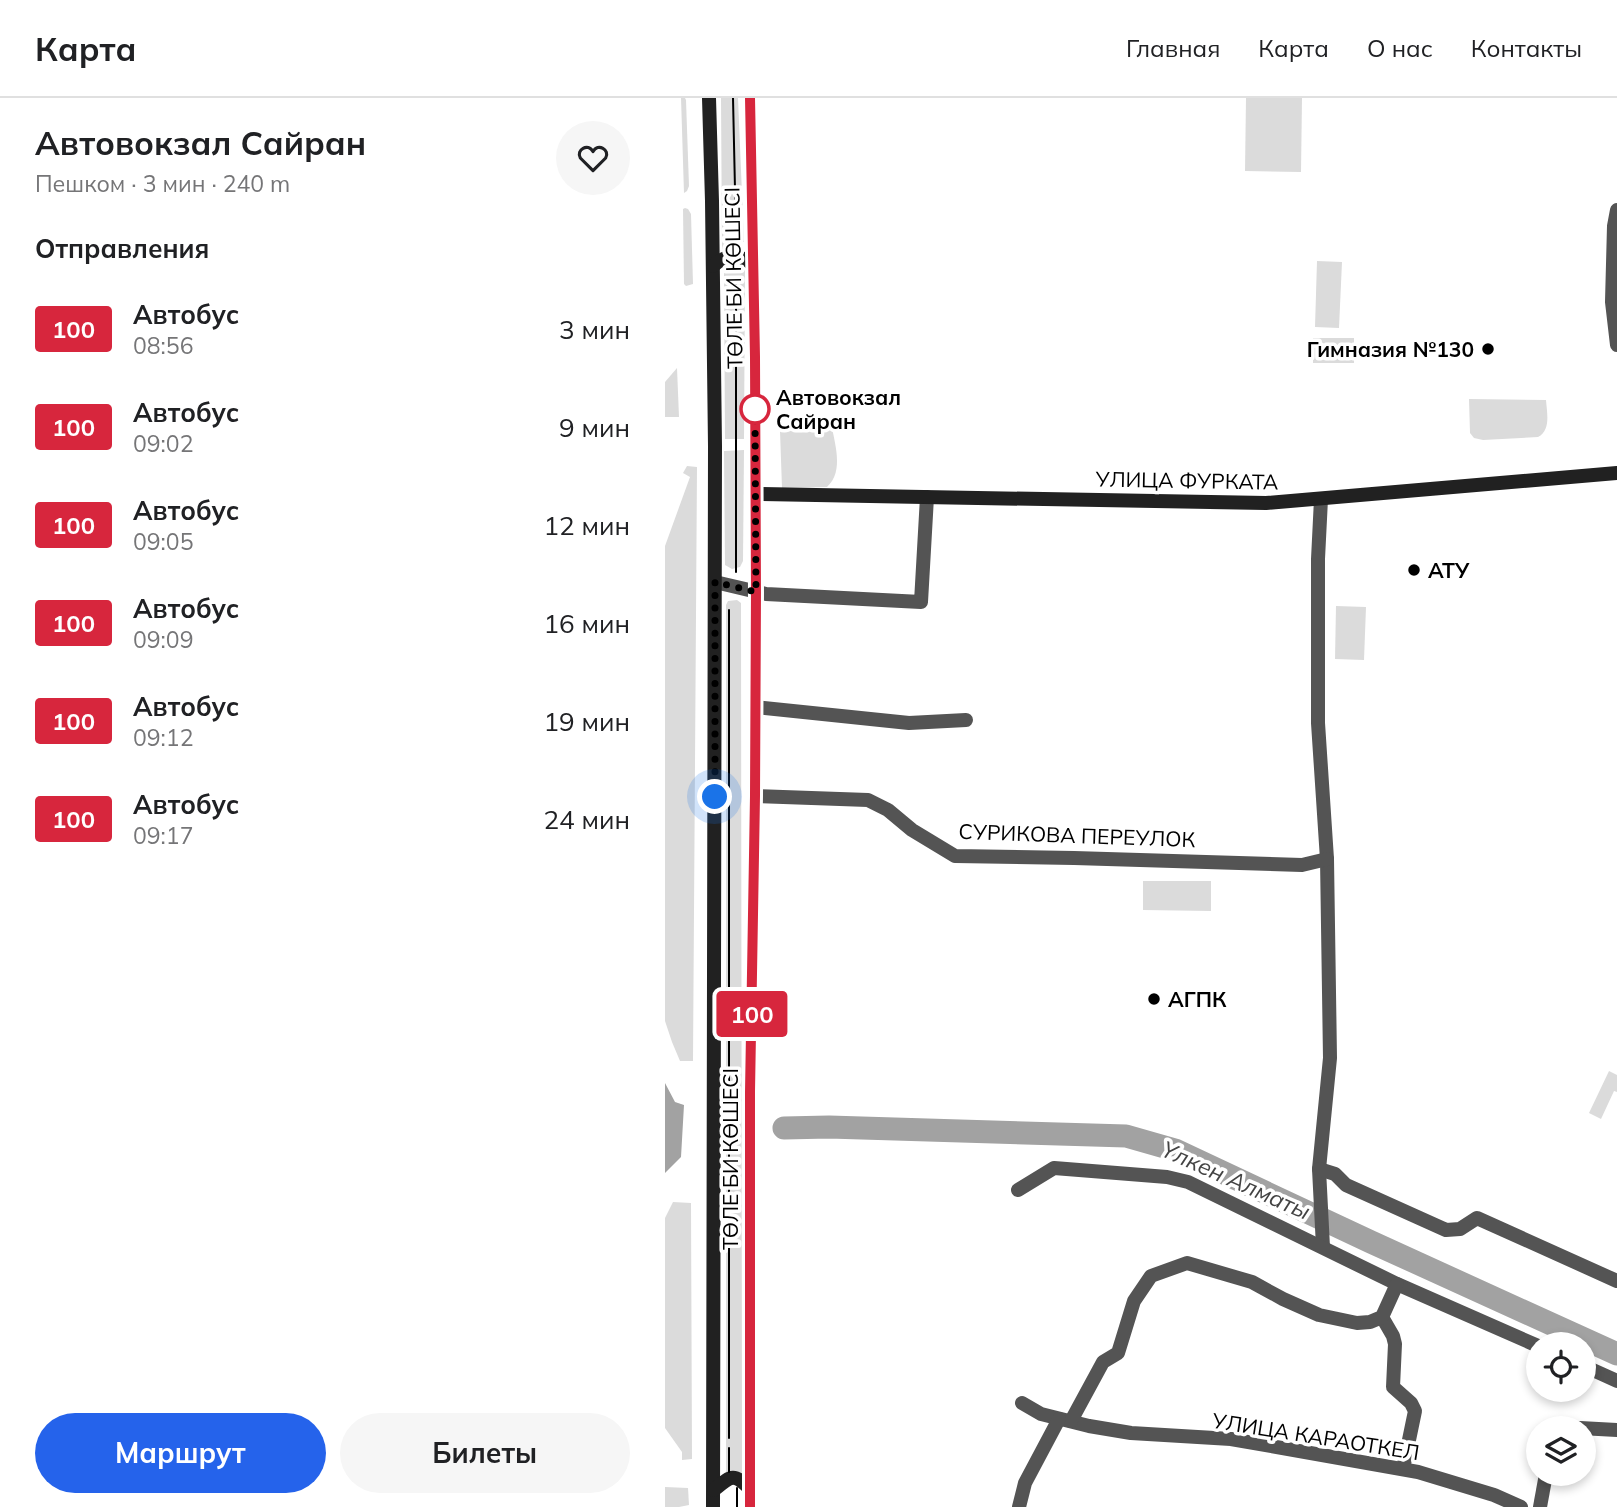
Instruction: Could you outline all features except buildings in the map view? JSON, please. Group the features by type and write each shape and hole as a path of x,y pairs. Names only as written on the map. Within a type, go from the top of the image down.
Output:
{"main road":[{"name":"ТӨЛЕ БИ КӨШЕСІ","path":"709,98 715,446 715,1174 711,1502"},
{"name":"ТӨЛЕ БИ КӨШЕСІ","path":"750,98 756,592 750,1092 750,1507"},
{"path":"713,266 722,258 733,256 753,264"},
{"name":"УЛИЦА ФУРКАТА","path":"755,494 1266,503 1617,473"},
{"path":"711,1502 729,1478 741,1480 750,1489"}],"street":[{"path":"1617,210 1613,226 1612,302 1617,345"},
{"path":"715,582 756,592 921,602 927,497"},
{"path":"1321,499 1318,559 1318,723 1327,859 1330,1058 1319,1169 1323,1247"},
{"path":"755,707 909,723 966,720"},
{"name":"СУРИКОВА ПЕРЕУЛОК","path":"755,796 868,800 888,810 912,830 955,856 1303,865 1327,859"},
{"path":"1019,1190 1054,1168 1167,1177 1188,1182 1397,1284 1526,1341"},
{"path":"1319,1169 1335,1174 1346,1185 1446,1230 1460,1229 1477,1218 1617,1281"},
{"path":"1019,1507 1025,1483 1065,1420 1103,1363 1118,1353 1134,1301 1151,1276 1187,1263 1252,1282 1319,1315 1357,1323 1382,1317 1397,1284"},
{"path":"1382,1317 1394,1336 1393,1387 1411,1403 1415,1411 1403,1469"},
{"path":"1596,1371 1617,1381"},
{"name":"УЛИЦА КАРАОТКЕЛ","path":"1021,1403 1041,1414 1089,1426 1131,1433 1231,1439 1418,1472 1494,1495 1521,1507"},
{"path":"1596,1429 1617,1430"},
{"path":"1539,1507 1543,1486"}],"shaded area":[{"path":"681,98 686,100 689,186 684,193"},
{"path":"721,98 738,98 744,242 735,242 722,250"},
{"path":"1246,98 1302,98 1301,172 1245,171"},
{"path":"683,209 691,214 693,284 686,286"},
{"path":"1317,261 1342,262 1339,328 1315,327"},
{"path":"732,264 741,265 745,271 744,439 725,439 724,271"},
{"path":"1313,338 1354,338 1354,363 1313,363"},
{"path":"677,368 679,417 665,417 665,382"},
{"path":"1469,399 1546,400 1545,430 1538,437 1483,440 1474,438 1470,433"},
{"path":"831,422 837,465 836,473 827,487 782,488 780,431"},
{"path":"744,450 743,561 740,567 732,569 725,565 724,451"},
{"path":"687,466 697,467 693,1061 680,1061 665,1021 665,546 690,477 683,473"},
{"path":"737,600 741,603 743,1478 726,1478 726,605 728,601"},
{"path":"1336,606 1366,607 1364,660 1335,659"},
{"path":"1143,881 1211,881 1211,911 1143,910"},
{"path":"1609,1071 1617,1075 1617,1092 1614,1091 1601,1119 1589,1113"},
{"path":"665,1083 675,1102 684,1105 681,1157 665,1173"},
{"path":"673,1202 691,1203 692,1459 682,1460 682,1452 665,1428 665,1218"},
{"path":"665,1487 688,1488 689,1505 665,1507"}],"waterway":[{"name":"Үлкен Алматы","path":"784,1128 1126,1136 1175,1150 1617,1354"}],"tram line":[{"path":"733,98 736,235"},
{"path":"736,277 736,572"},
{"path":"729,610 729,1438"},
{"path":"729,1448 729,1472"},
{"path":"737,1488 737,1507"}],"bus line":[{"name":"100","path":"750,98 756,592 750,1092 750,1507"}],"place":[{"name":"Гимназия №130","path":"1488,349"},
{"name":"Автовокзал Сайран","path":"755,409"},
{"name":"АТУ","path":"1414,570"},
{"name":"АГПК","path":"1154,999"}],"route":[{"path":"715,797 715,582 756,592 755,409"}]}
